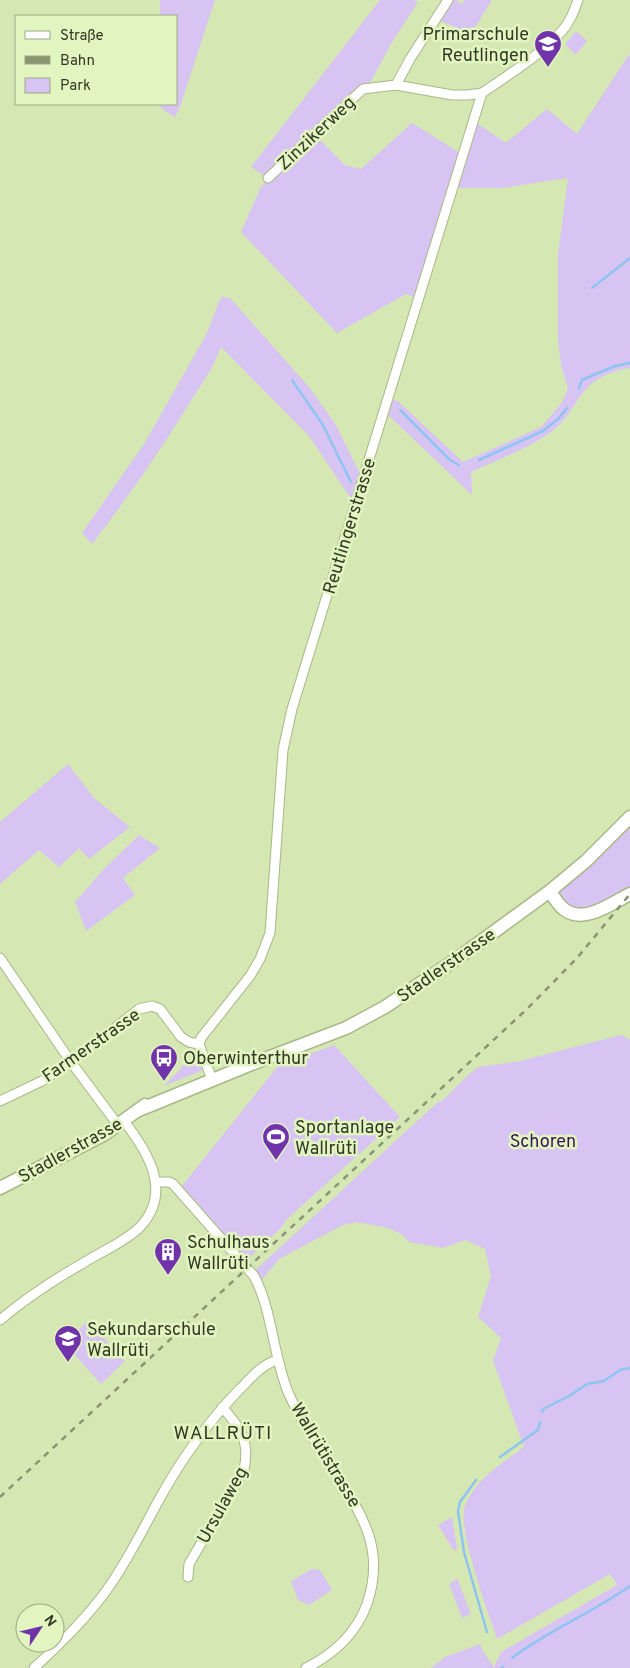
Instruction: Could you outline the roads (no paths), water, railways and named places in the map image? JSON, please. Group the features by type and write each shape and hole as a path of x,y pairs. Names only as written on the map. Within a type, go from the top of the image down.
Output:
{"main road":[{"name":"Stadlerstrasse","path":"0,1188 105,1134 139,1110 210,1077 249,1065 337,1031 385,1007 430,978 550,892 586,861 630,817"},
{"path":"550,892 565,910 580,914 598,910 630,894"}],"street":[{"path":"396,85 410,59 448,0"},
{"path":"482,93 562,31 569,21 578,0"},
{"name":"Zinzikerweg","path":"268,178 363,89 396,85 452,95 482,93"},
{"name":"Reutlingerstrasse","path":"199,1044 201,1038 250,976 260,959 270,933 283,750 290,717 482,93"},
{"path":"0,958 71,1062 149,1158 156,1182 151,1210 140,1227 132,1234 58,1278 14,1308 0,1320"},
{"name":"Farmerstrasse","path":"0,1101 42,1081 71,1062 139,1009 152,1006 160,1009 181,1037 189,1042 199,1044"},
{"path":"199,1044 210,1077"},
{"name":"Wallrütistrasse","path":"156,1182 169,1182 173,1184 252,1273 262,1294 278,1360 288,1391 303,1422 359,1510 367,1526 372,1544 374,1572 365,1608 345,1640 319,1665 306,1668"},
{"path":"34,1668 77,1627 106,1591 131,1553 181,1462 222,1407 265,1365 278,1360"},
{"name":"Ursulaweg","path":"188,1577 189,1564 244,1470 246,1459 244,1436 240,1428 222,1407"}],"waterway":[{"path":"592,288 630,258"},
{"path":"579,388 582,380 615,366 630,363"},
{"path":"292,380 323,425 351,482"},
{"path":"479,460 543,431 558,419 567,408"},
{"path":"400,410 450,460 459,465"},
{"path":"542,1412 543,1409 569,1396 587,1384 604,1381 620,1370 630,1368"},
{"path":"500,1457 538,1430 540,1422"},
{"path":"476,1480 460,1502 458,1511 464,1552 487,1632"},
{"path":"512,1658 630,1586"}],"railway":[{"path":"0,1497 527,1009 577,958 630,894"}],"place":[{"name":"Primarschule Reutlingen","path":"548,68"},
{"name":"Oberwinterthur","path":"164,1082"},
{"name":"Sportanlage Wallrüti","path":"276,1161"},
{"name":"Schulhaus Wallrüti","path":"168,1276"},
{"name":"Sekundarschule Wallrüti","path":"68,1363"}],"district":[{"name":"WALLRÜTI","path":"223,1432"}],"park label":[{"name":"Schoren","path":"543,1141"}]}
